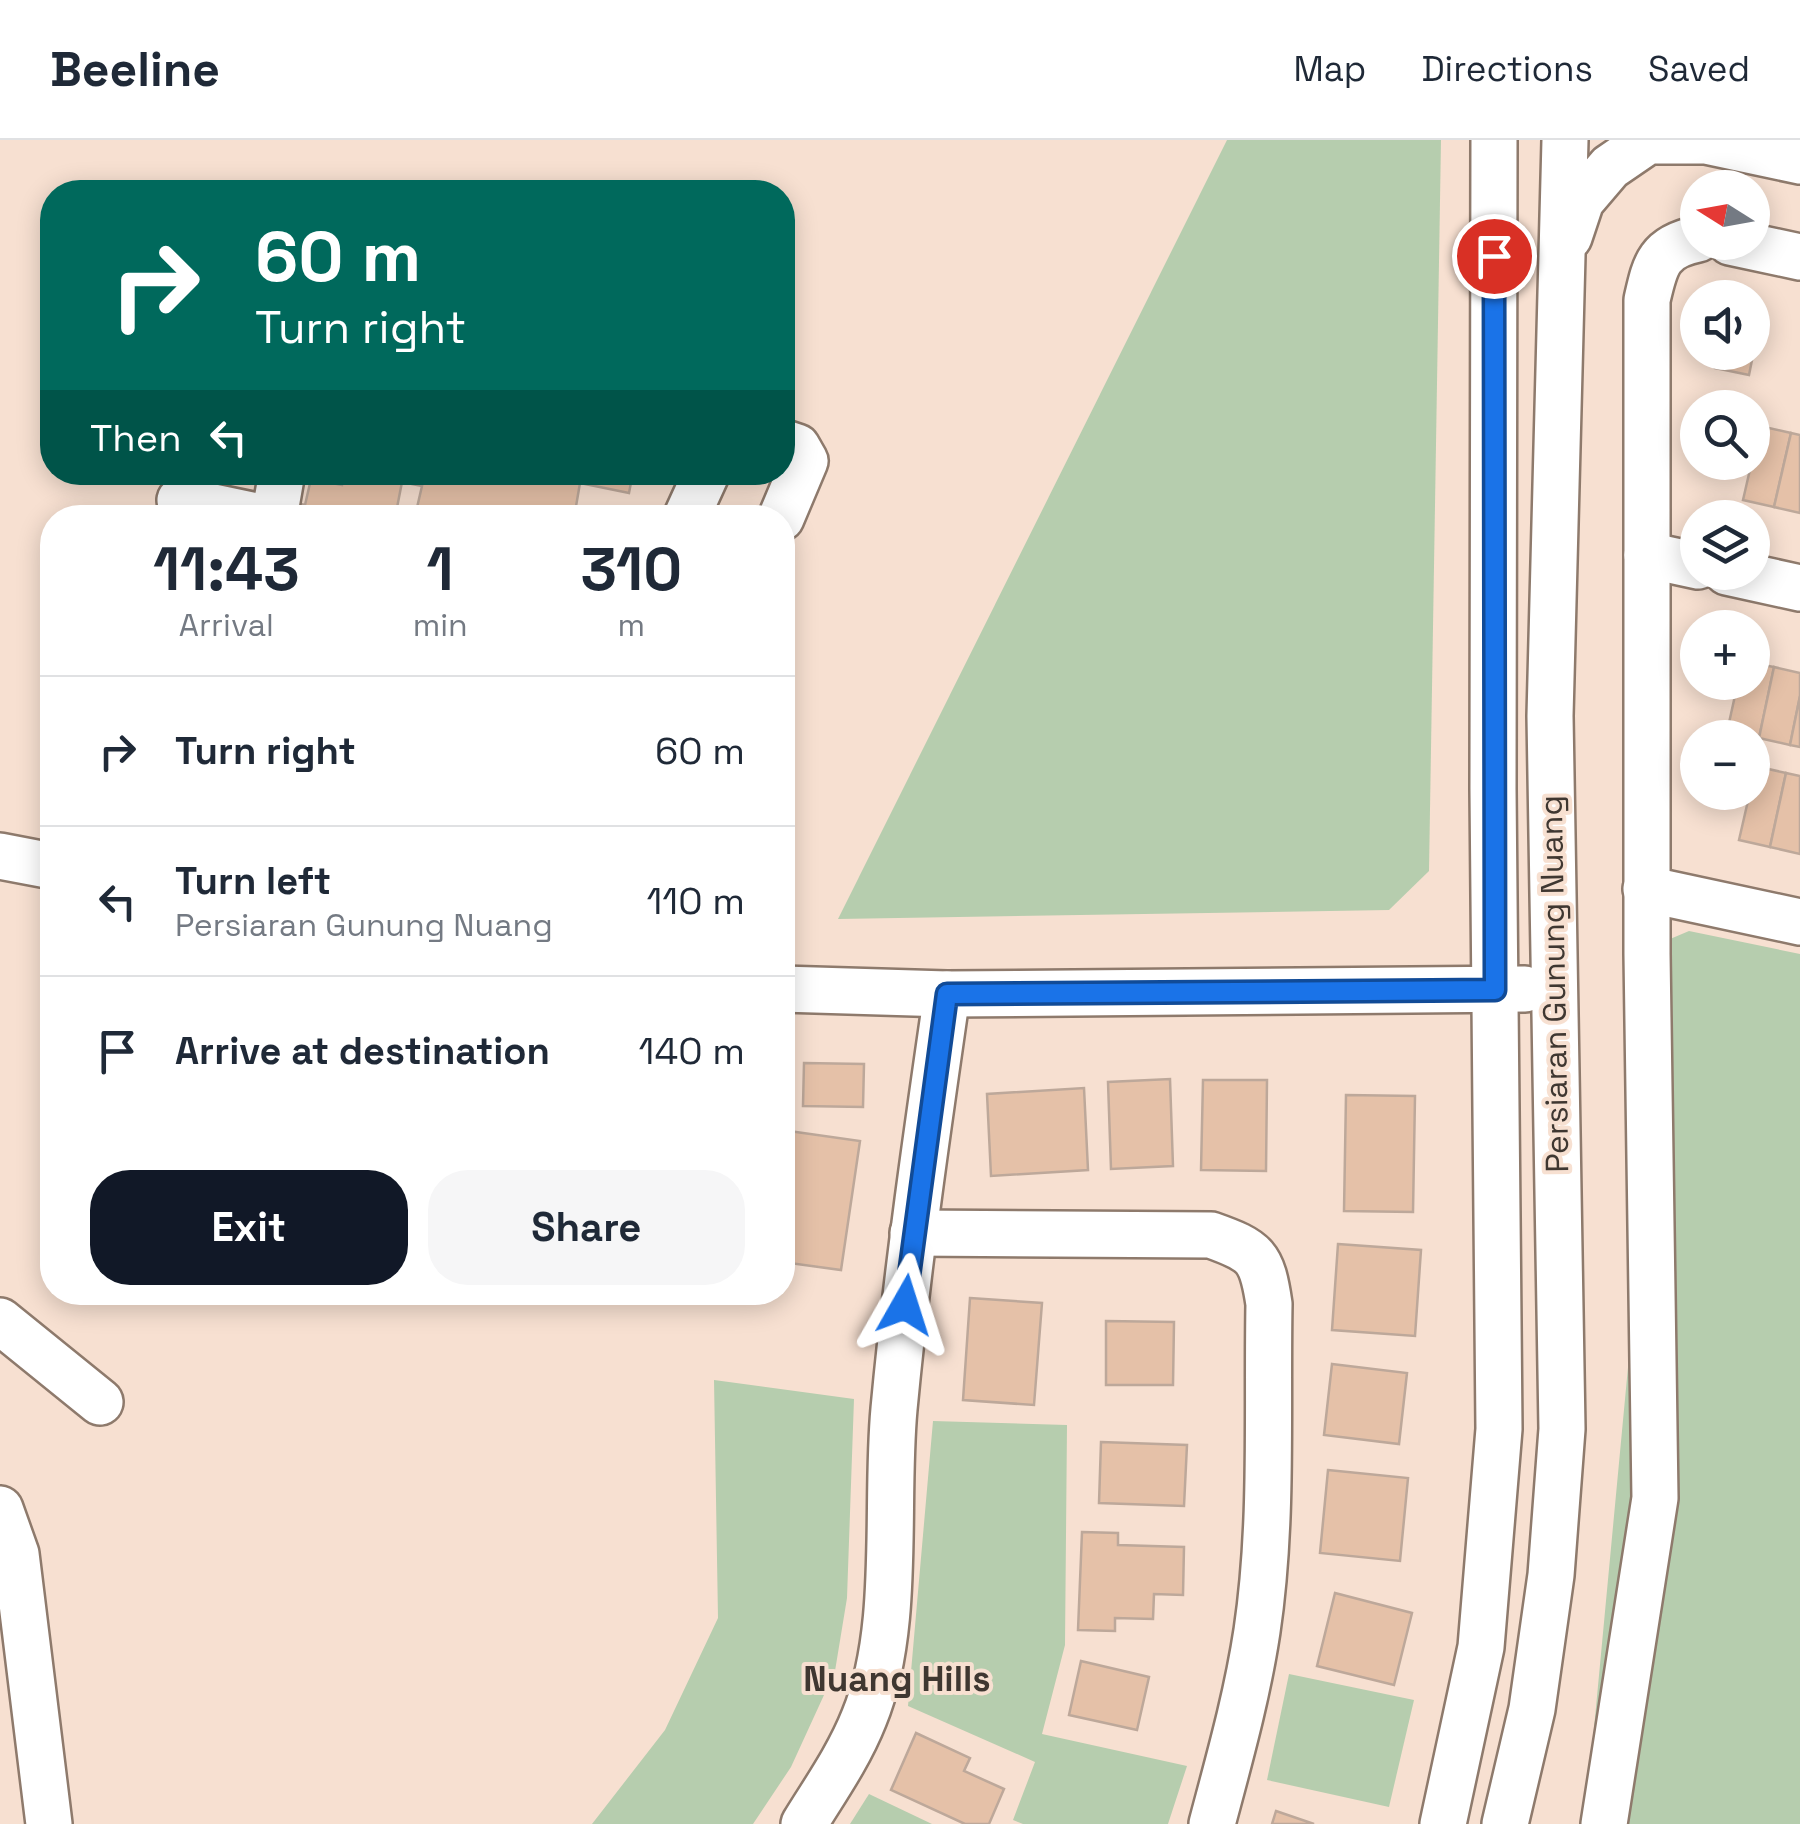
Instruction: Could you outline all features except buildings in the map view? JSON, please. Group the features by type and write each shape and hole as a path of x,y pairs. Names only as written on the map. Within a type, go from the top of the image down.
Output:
{"street":[{"name":"Persiaran Gunung Nuang","path":"1443,1824 1480,1648 1499,1428 1494,140"},
{"name":"Persiaran Gunung Nuang","path":"1505,1824 1532,1709 1551,1575 1562,1428 1550,716 1564,140"},
{"path":"1563,254 1581,201 1610,167 1648,141 1720,142 1800,161"},
{"path":"1604,1824 1655,1498 1646,954 1647,300 1656,263 1680,246"},
{"path":"1770,251 1800,257"},
{"path":"795,446 805,461 795,485"},
{"path":"180,497 213,505"},
{"path":"1647,556 1680,562"},
{"path":"1770,581 1800,588"},
{"path":"0,856 40,864"},
{"path":"1646,889 1800,922"},
{"path":"795,990 947,994 1556,988"},
{"path":"804,1824 864,1718 878,1675 884,1632 894,1414 913,1232 947,994"},
{"path":"913,1232 1211,1235 1245,1247 1264,1269 1269,1304 1262,1582 1237,1732 1212,1824"},
{"path":"0,1321 100,1402"},
{"path":"0,1509 16,1554 49,1824"}],"green space":[{"path":"1227,140 1441,140 1429,871 1389,910 838,919"},
{"path":"1689,931 1800,954 1800,1824 1585,1824 1630,1346 1630,956"},
{"path":"714,1380 854,1399 847,1598 835,1671 791,1767 753,1824 592,1824 665,1730 718,1618"},
{"path":"933,1421 1067,1425 1065,1645 1042,1734 1187,1766 1168,1824 1023,1824 1013,1820 1035,1762 908,1706"},
{"path":"1289,1674 1414,1700 1389,1807 1267,1780"},
{"path":"869,1794 932,1824 850,1824"}],"district":[{"name":"Nuang Hills","path":"897,1679"}],"route":[{"path":"905,1305 947,994 1495,990 1494,256"}]}
